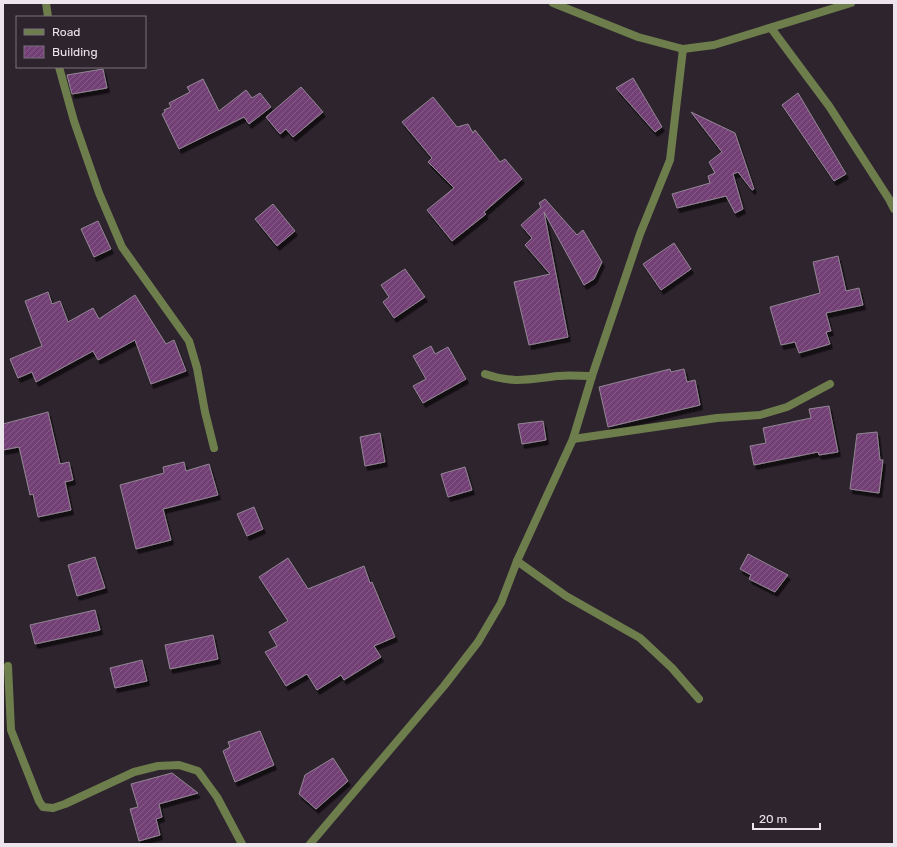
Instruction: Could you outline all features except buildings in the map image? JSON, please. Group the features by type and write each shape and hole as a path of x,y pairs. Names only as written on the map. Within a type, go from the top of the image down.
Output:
{"street":[{"path":"46,3 48,16"},
{"path":"553,3 638,37 683,49 714,45 851,3"},
{"path":"771,28 828,106 894,209"},
{"path":"310,844 439,692 478,642 501,603 517,561 573,438 592,376 640,234 670,160 683,49"},
{"path":"59,68 74,120 96,186 122,247 189,341 197,368 205,412 214,448"},
{"path":"485,374 501,380 527,381 559,376 592,376"},
{"path":"573,438 717,418 760,415 787,408 830,384"},
{"path":"517,561 566,596 640,638 672,668 699,699"},
{"path":"8,666 11,730 39,801 43,807 53,808 65,804 134,772 158,766 178,765 198,771 217,796 242,844"}]}
